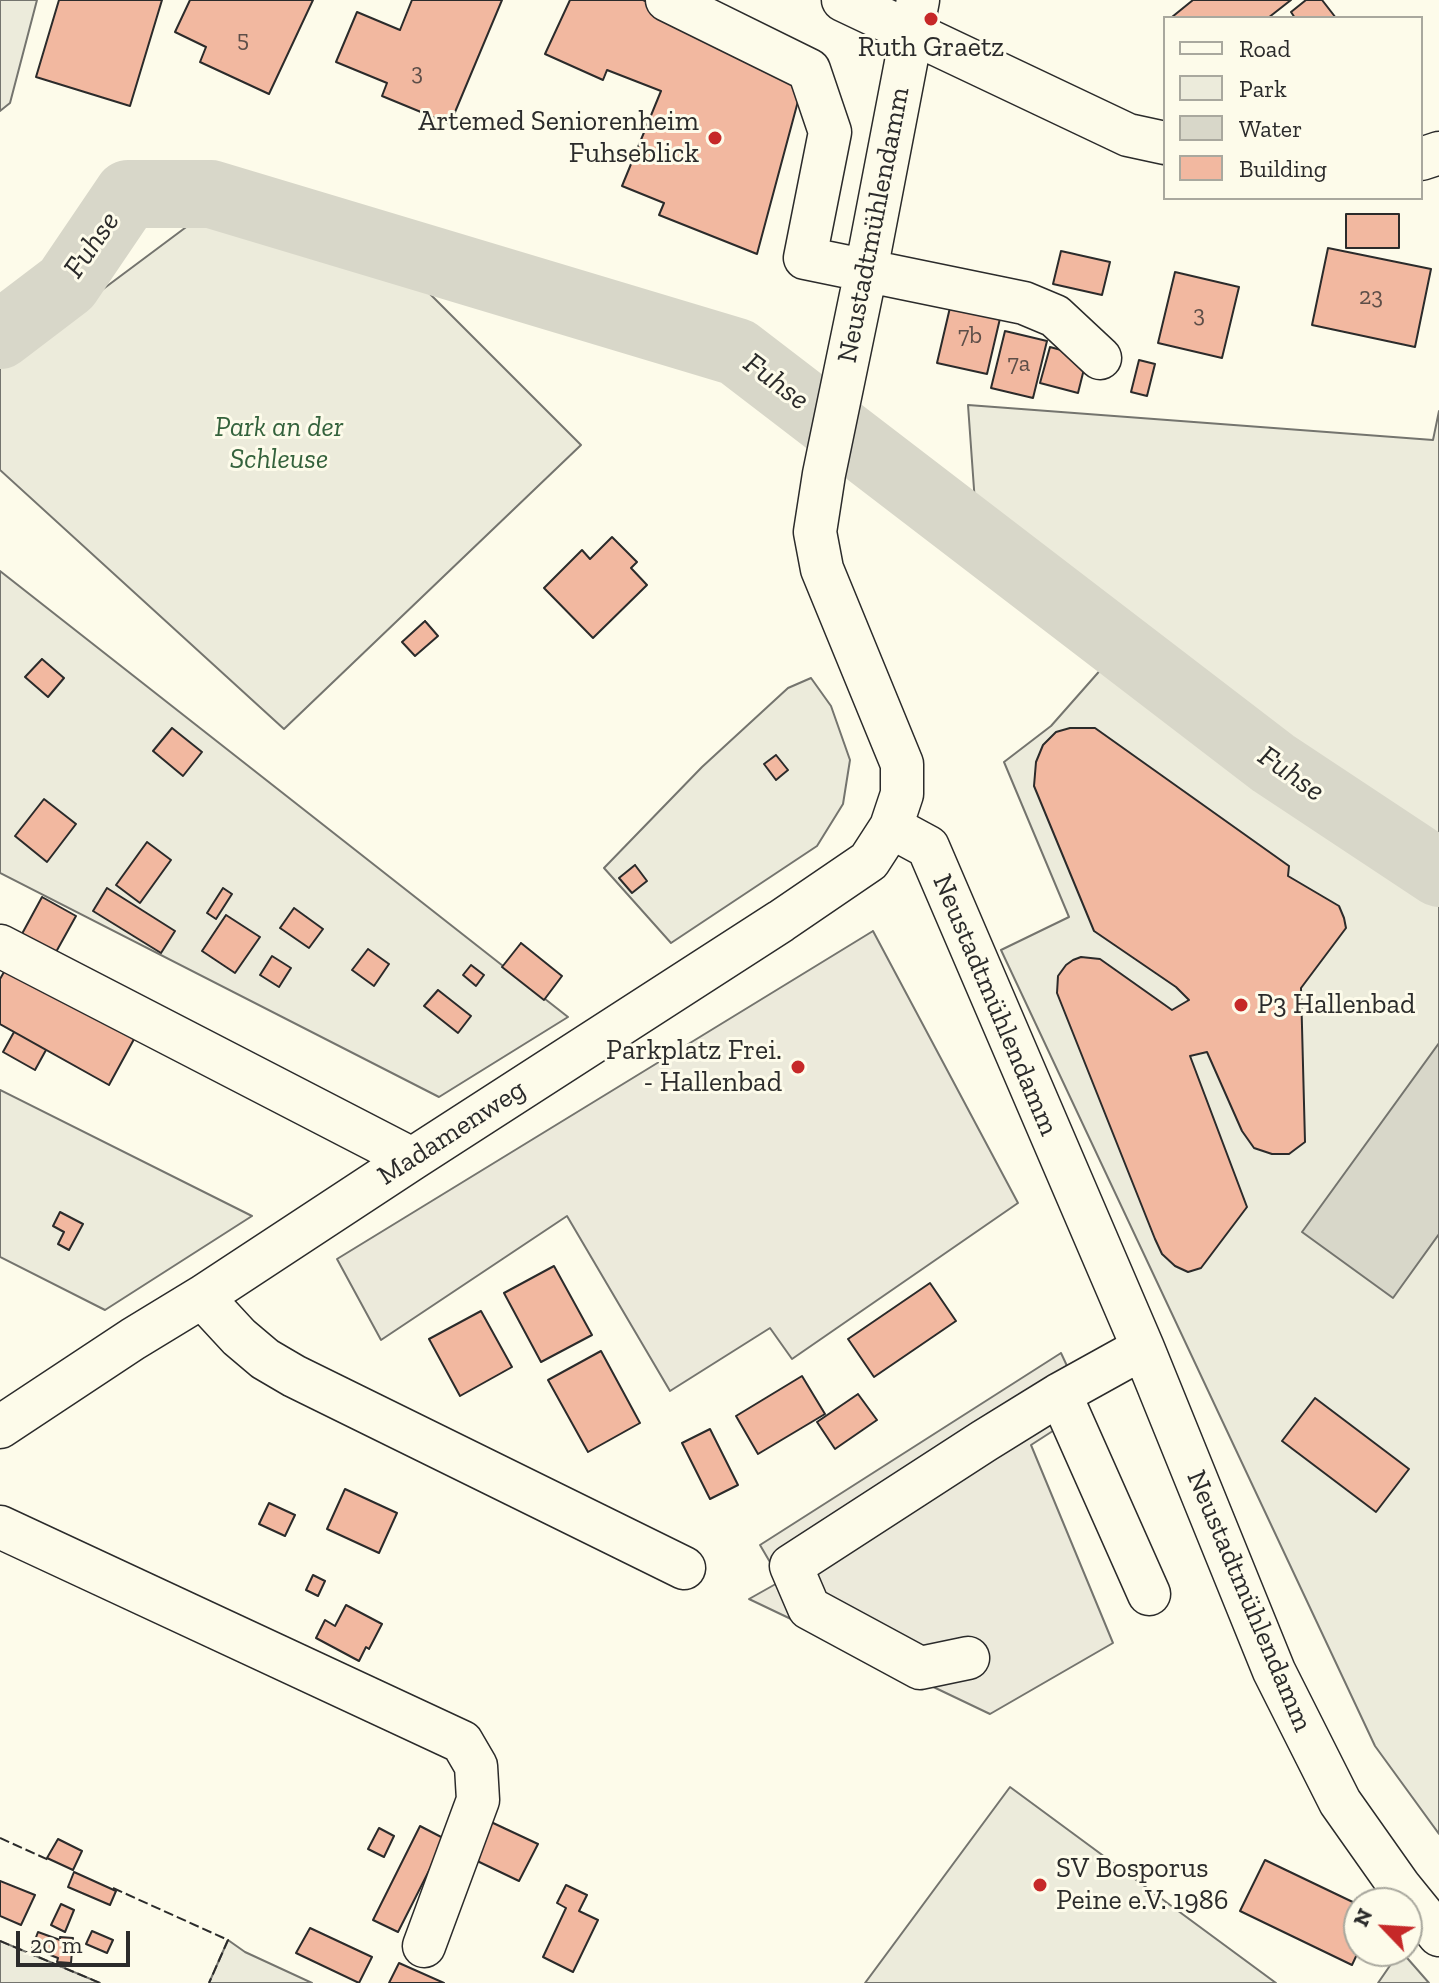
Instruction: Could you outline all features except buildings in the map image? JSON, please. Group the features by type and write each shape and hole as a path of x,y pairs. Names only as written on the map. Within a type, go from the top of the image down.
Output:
{"street":[{"path":"667,0 809,70 830,132 805,258 1024,303 1055,316 1100,358"},
{"path":"843,0 915,17 1128,135 1163,143"},
{"name":"Neustadtmühlendamm","path":"915,17 815,532 822,569 902,764 902,794 891,827 928,847 1143,1348 1274,1671 1340,1802 1400,1887 1439,1935"},
{"name":"Madamenweg","path":"0,1427 857,870 869,861 891,827"},
{"path":"0,946 412,1159"},
{"path":"202,1297 239,1337 265,1359 294,1376 684,1568"},
{"path":"968,1658 920,1668 809,1608 791,1566 972,1448 1143,1348"},
{"path":"1060,1394 1149,1594"},
{"path":"0,1527 462,1742 476,1766 478,1800 424,1946"}],"green space":[{"path":"0,0 37,0 10,103 0,111"},
{"name":"Park an der Schleuse","path":"209,210 431,272 426,290 581,445 284,729 0,470 0,366"},
{"path":"968,405 1433,440 1439,411 1439,1834 1375,1746 1001,950 1069,917 1004,762 1051,726 1111,658 979,559"},
{"path":"0,571 568,1017 439,1097 0,873"},
{"path":"811,678 831,706 850,760 843,804 817,846 671,943 604,868 702,767 788,688"},
{"path":"0,1090 252,1216 105,1310 0,1257"},
{"name":"SV Bosporus Peine e.V. 1986","path":"1010,1787 1276,1983 865,1983"},
{"path":"228,1940 245,1952 312,1983 209,1983"},
{"path":"0,1941 100,1983 0,1983"},
{"path":"1389,1967 1415,1967 1429,1983 1378,1983"}],"shaded area":[{"name":"Parkplatz Frei. - Hallenbad","path":"873,931 1018,1203 792,1359 770,1328 670,1391 567,1216 381,1340 337,1259"},
{"path":"1061,1353 1087,1409 1031,1445 1113,1643 990,1714 749,1599 781,1581 760,1545"}],"water":[{"path":"1439,1043 1439,1234 1393,1298 1302,1232"}],"waterway":[{"name":"Fuhse","path":"0,335 67,284 128,194 211,194 737,352 1273,763 1439,873"}],"fence":[{"path":"0,1838 51,1861"},
{"path":"113,1888 228,1940 209,1983"},
{"path":"0,1941 100,1983"}],"place":[{"name":"Ruth Graetz","path":"931,19"},
{"name":"Artemed Seniorenheim Fuhseblick","path":"715,138"},
{"name":"P3 Hallenbad","path":"1241,1005"},
{"name":"Parkplatz Frei. - Hallenbad","path":"798,1067"},
{"name":"SV Bosporus Peine e.V. 1986","path":"1040,1885"}]}
